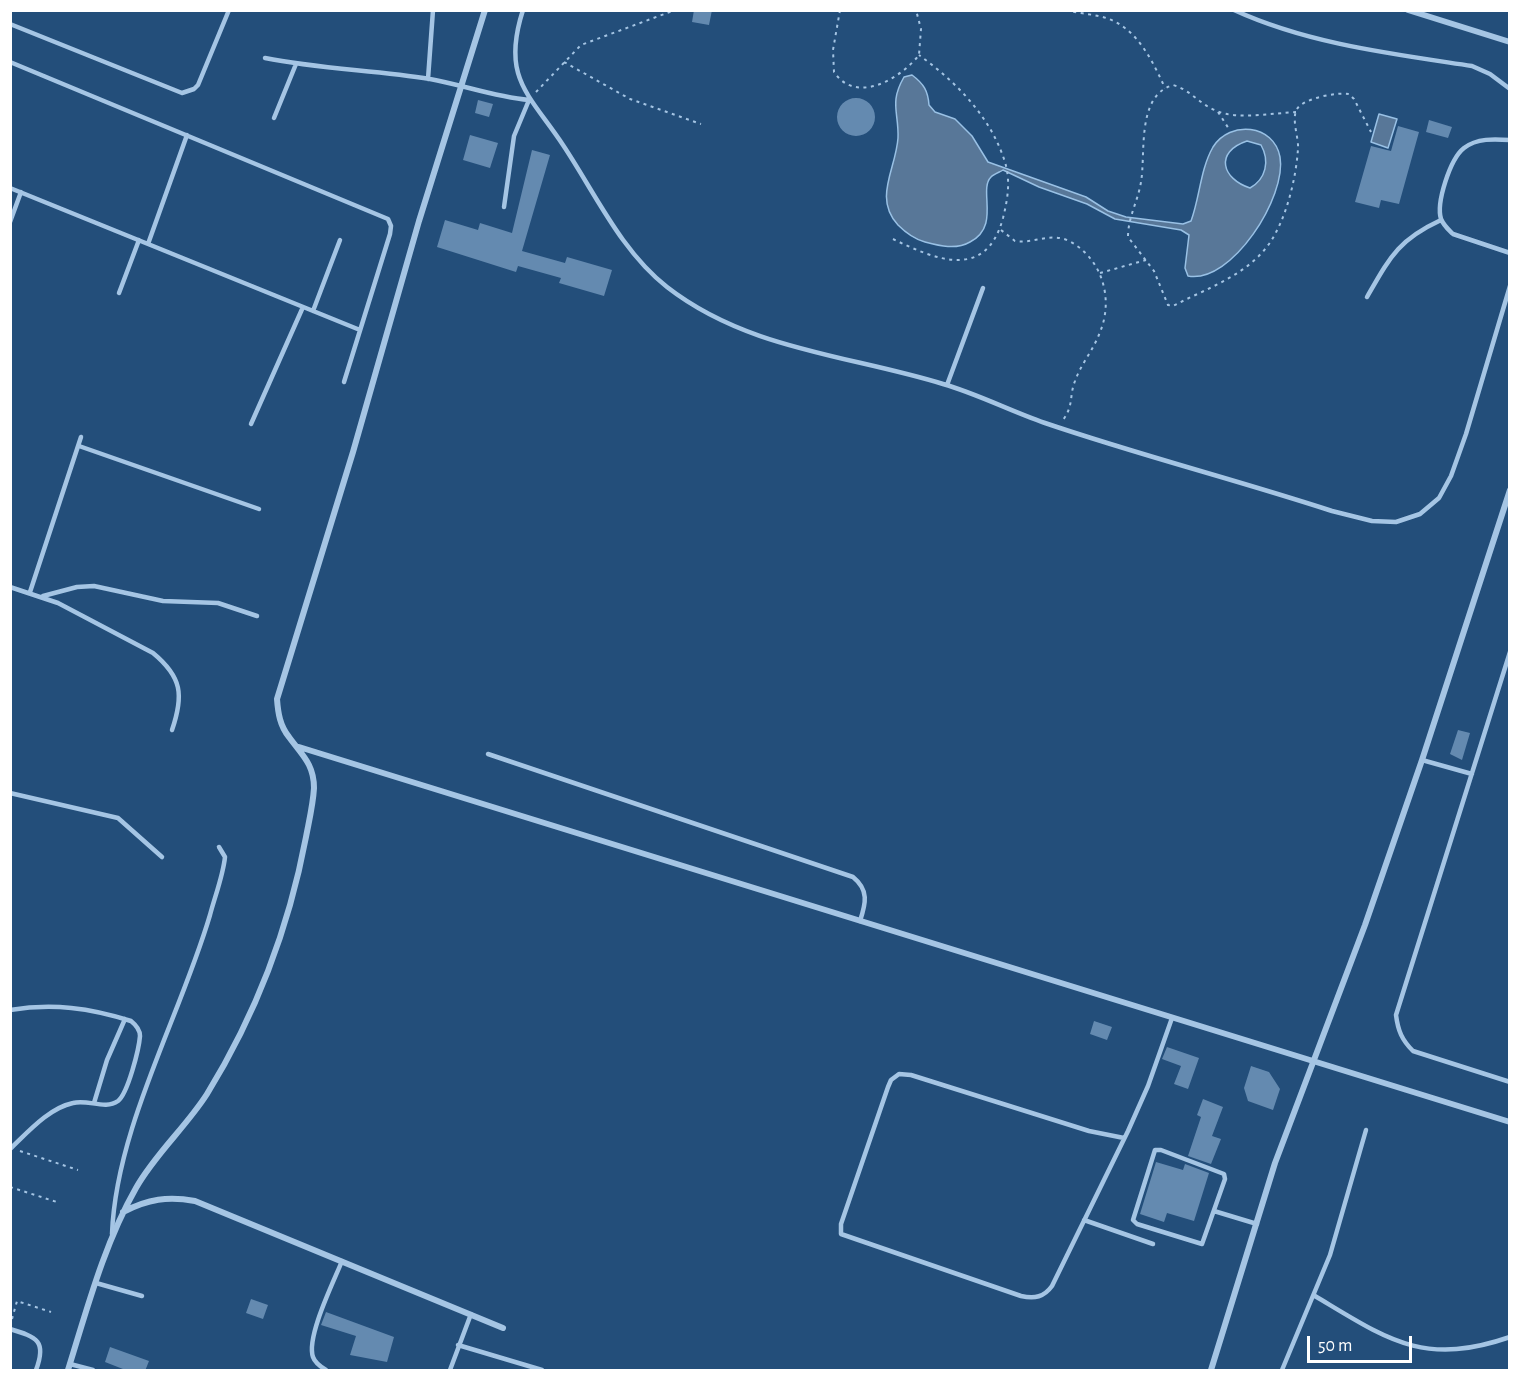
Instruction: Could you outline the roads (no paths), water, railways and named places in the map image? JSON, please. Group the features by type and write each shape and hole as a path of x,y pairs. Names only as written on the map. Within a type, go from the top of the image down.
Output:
{"street":[{"path":"69,1367 96,1283 123,1212 137,1185 206,1095 254,1004 273,956 302,857 314,790 313,774 308,760 288,737 279,719 277,699 353,452 418,221 485,10"},
{"path":"1408,10 1509,42"},
{"path":"1211,1371 1275,1163 1348,970 1422,760 1509,490"},
{"path":"299,747 1509,1122"},
{"path":"123,1212 140,1203 158,1198 177,1198 195,1202 503,1328"}],"lane":[{"path":"10,24 182,93 189,93 198,85 229,10"},
{"path":"428,79 433,10"},
{"path":"523,10 516,35 515,59 519,81 529,100 556,134 631,249 666,286 708,314 755,335 797,349 883,367 948,385 1058,427 1332,512 1372,521 1396,522 1420,514 1439,498 1451,476 1486,373 1509,286"},
{"path":"1234,10 1283,28 1327,40 1472,66 1490,74 1509,89"},
{"path":"265,58 296,64 428,79 495,96 529,100"},
{"path":"10,62 388,219 391,226 390,234 344,382"},
{"path":"274,118 296,64"},
{"path":"504,207 514,136 529,100"},
{"path":"148,244 187,135"},
{"path":"1509,140 1478,141 1458,154 1450,167 1441,201 1442,220 1453,234 1509,253"},
{"path":"10,188 360,330"},
{"path":"10,222 21,192"},
{"path":"1366,297 1398,246 1418,230 1442,220"},
{"path":"119,293 139,240"},
{"path":"313,311 340,240"},
{"path":"948,385 983,288"},
{"path":"251,424 303,307"},
{"path":"30,592 81,437"},
{"path":"79,446 259,509"},
{"path":"44,596 77,587 94,586 163,600 218,603 257,616"},
{"path":"10,587 44,596 137,644 167,664 176,679 180,696 172,730"},
{"path":"1509,652 1396,1015 1404,1041 1413,1051 1509,1082"},
{"path":"488,754 853,877 864,891 866,900 860,921"},
{"path":"1422,760 1472,774"},
{"path":"10,793 118,818 162,857"},
{"path":"112,1240 120,1175 150,1076 203,939 225,861 225,853 219,847"},
{"path":"10,1010 56,1005 81,1008 125,1019 136,1025 140,1036 127,1088 119,1100 113,1103 73,1103 61,1107 11,1148"},
{"path":"1124,1138 1089,1131 911,1075 899,1074 891,1080 888,1087 840,1230 845,1237 1029,1298 1043,1296 1052,1286 1124,1138 1148,1086 1172,1018"},
{"path":"94,1103 107,1060 125,1019"},
{"path":"1282,1371 1315,1296 1344,1214 1366,1130"},
{"path":"1161,1150 1224,1174 1225,1179 1214,1212 1204,1242 1199,1245 1134,1222 1132,1217 1152,1152 1161,1150"},
{"path":"1214,1212 1257,1224"},
{"path":"1084,1220 1152,1244"},
{"path":"326,1371 313,1359 311,1350 316,1330 342,1261"},
{"path":"96,1283 142,1296"},
{"path":"1315,1296 1366,1326 1419,1349 1449,1351 1479,1347 1509,1336"},
{"path":"450,1371 471,1314"},
{"path":"10,1329 34,1337 40,1344 42,1353 36,1371"},
{"path":"458,1345 542,1371"},
{"path":"69,1367 93,1371"}],"water":[{"path":"912,75 920,82 925,88 929,105 935,112 955,119 972,136 988,162 1086,197 1108,211 1126,217 1183,224 1191,221 1205,165 1213,147 1221,138 1240,130 1261,132 1276,146 1280,157 1280,174 1275,193 1266,214 1238,252 1222,266 1205,275 1188,276 1185,268 1189,235 1181,230 1115,219 1087,204 1039,187 1003,170 992,176 988,183 987,218 985,227 979,235 970,242 954,247 925,242 910,235 898,225 887,204 886,194 898,138 896,101 899,86 904,77","holes":["1247,141 1261,145 1264,151 1265,169 1260,180 1250,188 1240,184 1228,172 1226,158 1237,146"]},
{"path":"1379,114 1397,119 1388,148 1371,142"}]}
